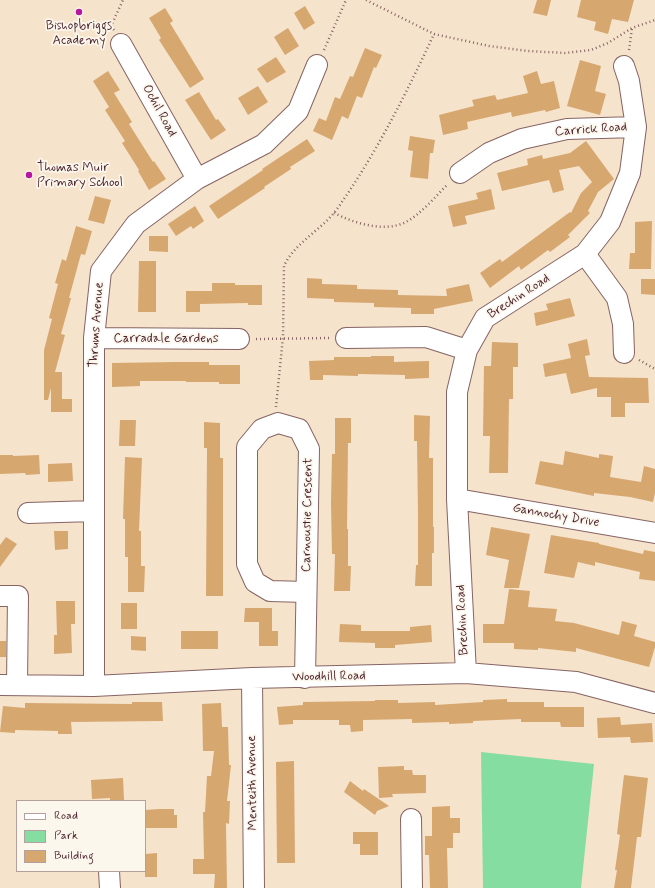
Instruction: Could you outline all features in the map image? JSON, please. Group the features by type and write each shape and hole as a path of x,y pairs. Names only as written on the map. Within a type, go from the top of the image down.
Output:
{"street":[{"name":"Ochil Road","path":"121,44 198,179"},
{"name":"Thrums Avenue","path":"94,686 94,338 101,271 136,224 198,179 264,144 298,112 317,65"},
{"name":"Brechin Road","path":"466,673 457,499 457,392 467,350 485,318 586,254 610,222 630,173 636,127 629,81 624,66"},
{"name":"Carrick Road","path":"460,173 489,153 522,139 567,129 636,127"},
{"path":"586,254 617,298 623,324 624,353"},
{"path":"346,338 426,337 467,350"},
{"name":"Carradale Gardens","path":"94,338 239,339"},
{"name":"Carnoustie Crescent","path":"274,425 278,423 299,430 309,448 305,678"},
{"path":"274,425 262,429 247,447 247,564 255,582 270,590 306,592"},
{"name":"Gannochy Drive","path":"457,499 655,533"},
{"path":"28,513 93,511"},
{"path":"0,596 18,596 8,685"},
{"name":"Woodhill Road","path":"8,685 94,686 252,678 305,678 466,673 576,682 655,703"},
{"name":"Menteith Avenue","path":"252,678 254,888"},
{"path":"411,819 412,888"},
{"path":"109,872 110,888"}],"path":[{"path":"121,44 111,26 123,0"},
{"path":"317,65 346,0"},
{"path":"366,0 434,34 489,46 528,52 565,53 590,50 608,43 632,28 655,20"},
{"path":"624,66 631,46 632,28"},
{"path":"274,425 283,337 284,266 289,256 334,213 374,153 412,81 434,34"},
{"path":"334,213 351,221 365,224 381,226 397,225 406,222 416,215 460,173"},
{"path":"239,339 283,337 346,338"}],"green space":[{"path":"481,752 594,764 581,888 483,888"}],"building":[{"path":"537,0 551,0 547,16 533,13"},
{"path":"581,0 634,0 628,22 612,19 608,34 594,30 596,22 577,17"},
{"path":"305,6 315,23 304,30 294,13"},
{"path":"165,8 173,21 170,23 204,79 190,88 159,40 161,38 149,18"},
{"path":"288,28 299,46 285,55 274,37"},
{"path":"365,48 382,55 376,68 374,67 362,98 357,96 348,119 342,116 332,140 313,131 319,118 326,121 335,97 340,99 350,76 353,77"},
{"path":"276,57 286,72 267,83 257,69"},
{"path":"580,60 601,66 595,91 606,94 600,115 567,106"},
{"path":"108,71 120,90 114,93 132,122 129,124 153,162 154,161 166,179 149,190 138,171 139,170 122,143 125,141 105,110 109,107 93,81"},
{"path":"537,71 541,84 554,81 560,108 546,112 545,110 512,117 511,112 467,122 468,129 443,135 439,115 474,106 472,100 495,95 497,100 528,93 523,76"},
{"path":"258,86 268,102 248,115 238,98"},
{"path":"199,92 216,120 218,119 226,130 211,140 185,100"},
{"path":"410,136 435,140 433,153 430,153 428,179 410,177 413,151 408,150"},
{"path":"307,139 315,151 290,167 291,169 264,187 265,188 218,219 209,206"},
{"path":"586,141 614,179 598,192 588,211 590,213 568,235 570,237 550,252 548,250 521,270 519,266 490,288 480,273 500,259 502,262 570,212 571,213 581,193 592,182 579,166 559,170 564,190 553,193 549,180 502,191 497,173 528,165 527,159 542,155 543,159 570,153"},
{"path":"491,189 495,209 465,216 467,224 453,227 448,206 478,199 476,193"},
{"path":"95,196 111,200 104,224 88,220"},
{"path":"195,206 204,221 193,229 191,226 176,236 168,224"},
{"path":"652,221 651,269 629,269 630,253 635,253 635,222"},
{"path":"76,226 92,231 85,255 81,254 69,298 71,298 61,334 65,335 55,372 62,372 62,399 72,399 72,412 51,412 51,388 48,400 44,400 44,350 52,319 49,318 58,284 55,283 62,259 66,261"},
{"path":"149,236 168,236 168,252 149,251"},
{"path":"139,261 156,261 156,312 138,312"},
{"path":"307,278 322,279 322,284 357,285 357,289 398,290 398,295 447,296 446,289 469,284 473,301 434,309 434,314 411,314 411,308 374,307 374,303 334,302 334,299 307,298"},
{"path":"641,279 655,279 655,295 641,294"},
{"path":"212,283 262,285 262,305 248,305 248,303 200,304 200,312 186,312 186,291 212,291"},
{"path":"570,298 575,316 536,326 534,313 548,310 546,304"},
{"path":"587,339 590,355 585,356 589,377 648,378 649,403 625,403 625,417 611,417 611,397 597,397 597,388 571,394 566,373 545,377 543,364 571,358 568,344"},
{"path":"492,342 518,343 518,367 513,367 513,399 509,399 508,473 489,473 490,436 483,436 484,366 491,366"},
{"path":"394,356 394,362 429,361 429,378 405,379 405,375 358,374 358,376 323,375 323,380 310,380 309,361 334,360 334,357"},
{"path":"209,362 209,365 240,365 240,384 186,381 140,381 140,386 112,387 112,363"},
{"path":"414,415 430,416 429,458 433,458 434,527 432,586 415,586 416,565 418,565 418,514 417,441 414,441"},
{"path":"335,418 351,418 351,443 348,443 347,529 348,566 351,566 350,591 334,591 335,554 332,554 331,503 332,454 335,454"},
{"path":"120,420 136,420 135,446 119,446"},
{"path":"204,422 220,423 220,458 223,458 223,596 206,596 207,448 204,448"},
{"path":"565,451 599,458 599,454 613,456 610,477 641,482 644,466 655,469 655,493 653,502 630,497 594,493 594,496 535,484 540,461 563,465"},
{"path":"0,455 39,455 40,474 0,474"},
{"path":"125,457 142,458 139,531 141,531 141,566 145,566 144,592 128,592 128,557 125,557 125,519 123,519"},
{"path":"72,463 73,481 48,482 48,464"},
{"path":"491,527 530,534 519,588 504,588 509,560 486,555"},
{"path":"54,531 68,531 68,549 55,550"},
{"path":"551,535 599,543 643,554 644,550 655,552 655,581 639,579 640,572 595,562 595,566 578,562 574,578 544,573"},
{"path":"6,537 17,544 0,567 0,545"},
{"path":"509,589 530,591 528,607 557,609 555,621 574,623 619,635 622,621 637,625 634,636 655,642 649,667 576,648 576,652 538,648 538,650 514,649 514,643 483,643 483,624 504,624"},
{"path":"56,601 75,601 75,624 71,624 72,653 54,654 54,635 57,635"},
{"path":"121,603 137,603 137,629 121,629"},
{"path":"245,608 272,608 272,631 278,631 278,646 259,646 259,622 244,622"},
{"path":"340,624 361,625 361,631 410,631 410,627 431,625 432,642 395,645 395,648 375,648 375,643 339,642"},
{"path":"181,631 218,631 218,649 181,649"},
{"path":"131,636 146,637 146,651 131,650"},
{"path":"0,641 6,641 6,657 0,657"},
{"path":"507,699 507,702 544,702 544,707 584,707 584,727 561,727 560,722 521,722 521,719 473,721 473,723 449,724 449,722 412,723 412,719 363,720 363,731 351,732 350,725 339,725 339,720 293,720 293,724 279,725 277,707 303,705 303,702 398,700 398,703 435,702 435,705"},
{"path":"132,702 162,702 163,721 71,722 72,734 58,734 58,731 15,730 15,733 0,732 3,706 25,708 25,703 132,704"},
{"path":"221,703 222,727 228,727 229,765 231,765 227,801 230,801 229,824 226,823 227,888 214,888 215,874 193,874 193,859 204,859 203,812 205,812 207,776 211,776 214,751 203,751 202,704"},
{"path":"620,717 621,725 652,723 653,742 631,743 630,737 598,738 597,718"},
{"path":"294,761 295,863 277,863 276,762"},
{"path":"404,766 404,770 412,770 413,775 426,775 426,793 392,794 393,797 379,798 378,767"},
{"path":"624,775 648,778 641,837 637,837 631,888 614,888 620,835 617,834"},
{"path":"123,778 124,800 110,800 110,798 92,799 91,780"},
{"path":"350,781 363,791 364,789 389,806 377,811 375,815 344,792"},
{"path":"450,806 450,818 460,818 460,833 453,833 453,848 447,848 448,888 430,888 429,855 425,855 425,836 432,836 432,807"},
{"path":"174,809 174,815 177,815 177,828 146,828 146,810"},
{"path":"353,832 378,832 378,855 360,855 360,844 353,844"},
{"path":"157,853 157,877 145,877 146,854"}],"place":[{"name":"Bishopbriggs Academy","path":"79,12"},
{"name":"Thomas Muir Primary School","path":"29,175"}]}
